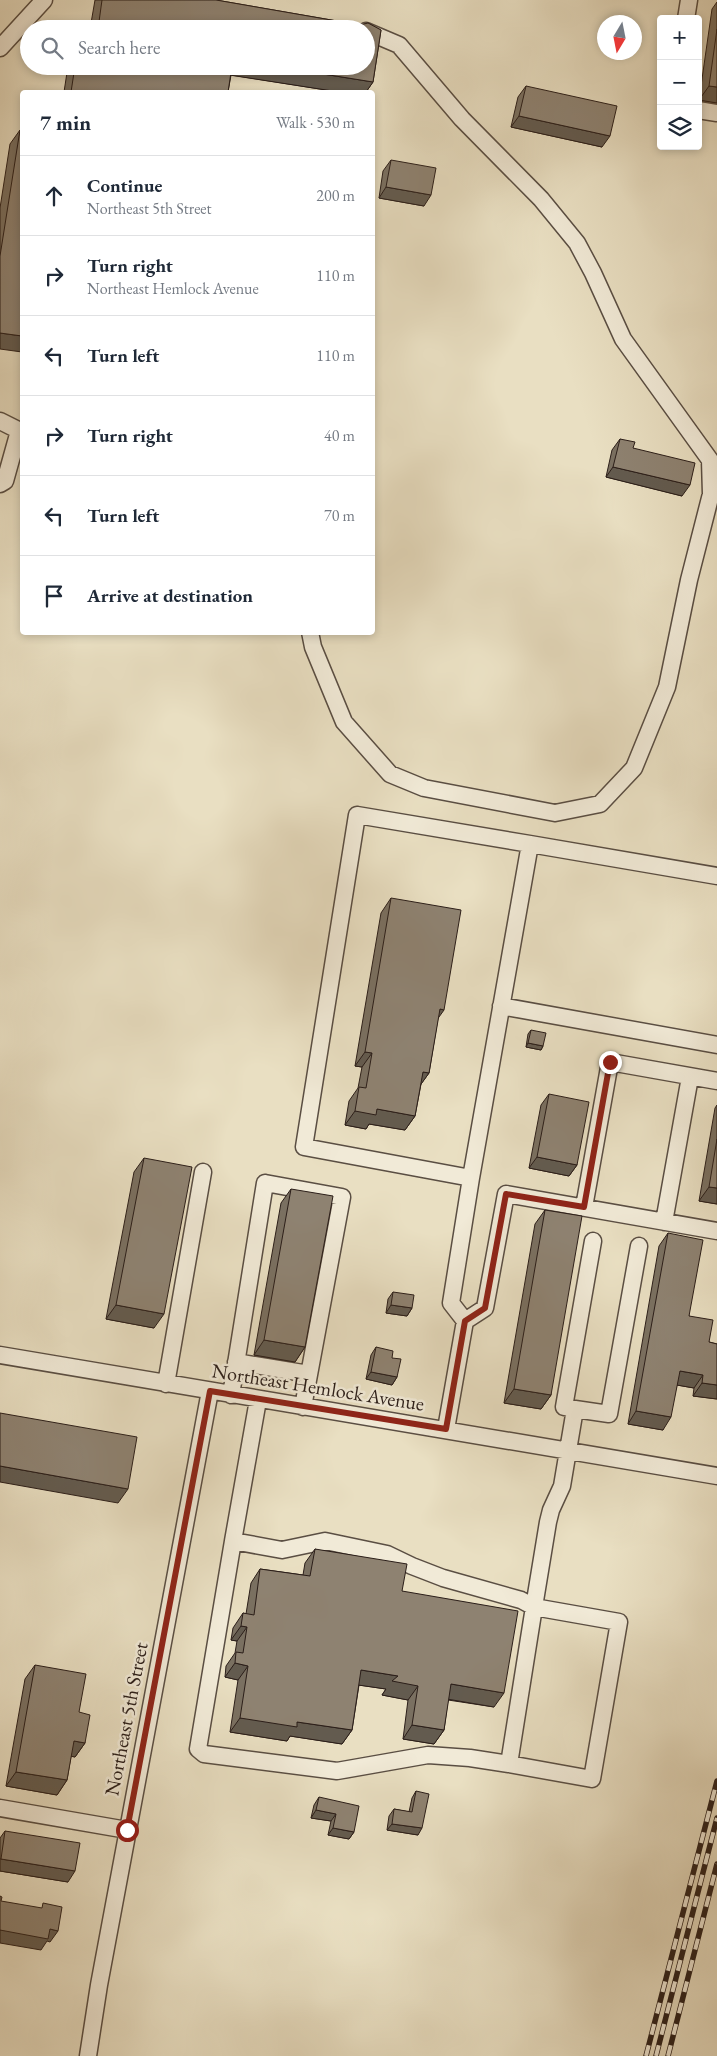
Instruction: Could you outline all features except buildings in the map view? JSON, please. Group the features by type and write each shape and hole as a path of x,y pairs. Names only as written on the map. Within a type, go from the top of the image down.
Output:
{"street":[{"path":"26,20 44,0"},
{"path":"687,15 689,0"},
{"path":"0,48 20,26"},
{"path":"311,635 313,647 344,722 390,774 424,788 555,813 600,804 634,768 667,687 689,580 711,494 710,460 623,339 577,243 541,199 462,119 399,45 375,35"},
{"path":"702,111 717,113"},
{"path":"0,421 20,431"},
{"path":"0,484 5,480 20,434"},
{"path":"471,1178 304,1147 357,815 717,876"},
{"path":"465,1321 451,1303 530,844"},
{"path":"502,1006 717,1045"},
{"path":"584,1207 610,1062 717,1081"},
{"path":"664,1222 690,1077"},
{"path":"166,1384 203,1172"},
{"path":"231,1395 265,1183 342,1197 303,1407"},
{"path":"446,1429 465,1321 485,1308 506,1194 717,1231"},
{"path":"593,1241 564,1407 609,1414 639,1246"},
{"name":"Northeast Hemlock Avenue","path":"0,1355 717,1476"},
{"path":"236,1362 309,1374"},
{"name":"Northeast 5th Street","path":"88,2056 127,1830 210,1391"},
{"path":"233,1541 282,1550 325,1541 334,1542 387,1554 412,1566 521,1600 534,1607 619,1622 592,1779 470,1758 428,1755 337,1771 204,1754 198,1749 233,1541 258,1400"},
{"path":"509,1764 548,1522 562,1486 575,1408"},
{"path":"0,1808 127,1830"}],"railway":[{"path":"646,2056 717,1781"},
{"path":"656,2056 717,1818"},
{"path":"668,2056 717,1864"}],"route":[{"path":"127,1830 210,1391 446,1429 465,1321 485,1308 506,1194 584,1207 610,1062"}]}
